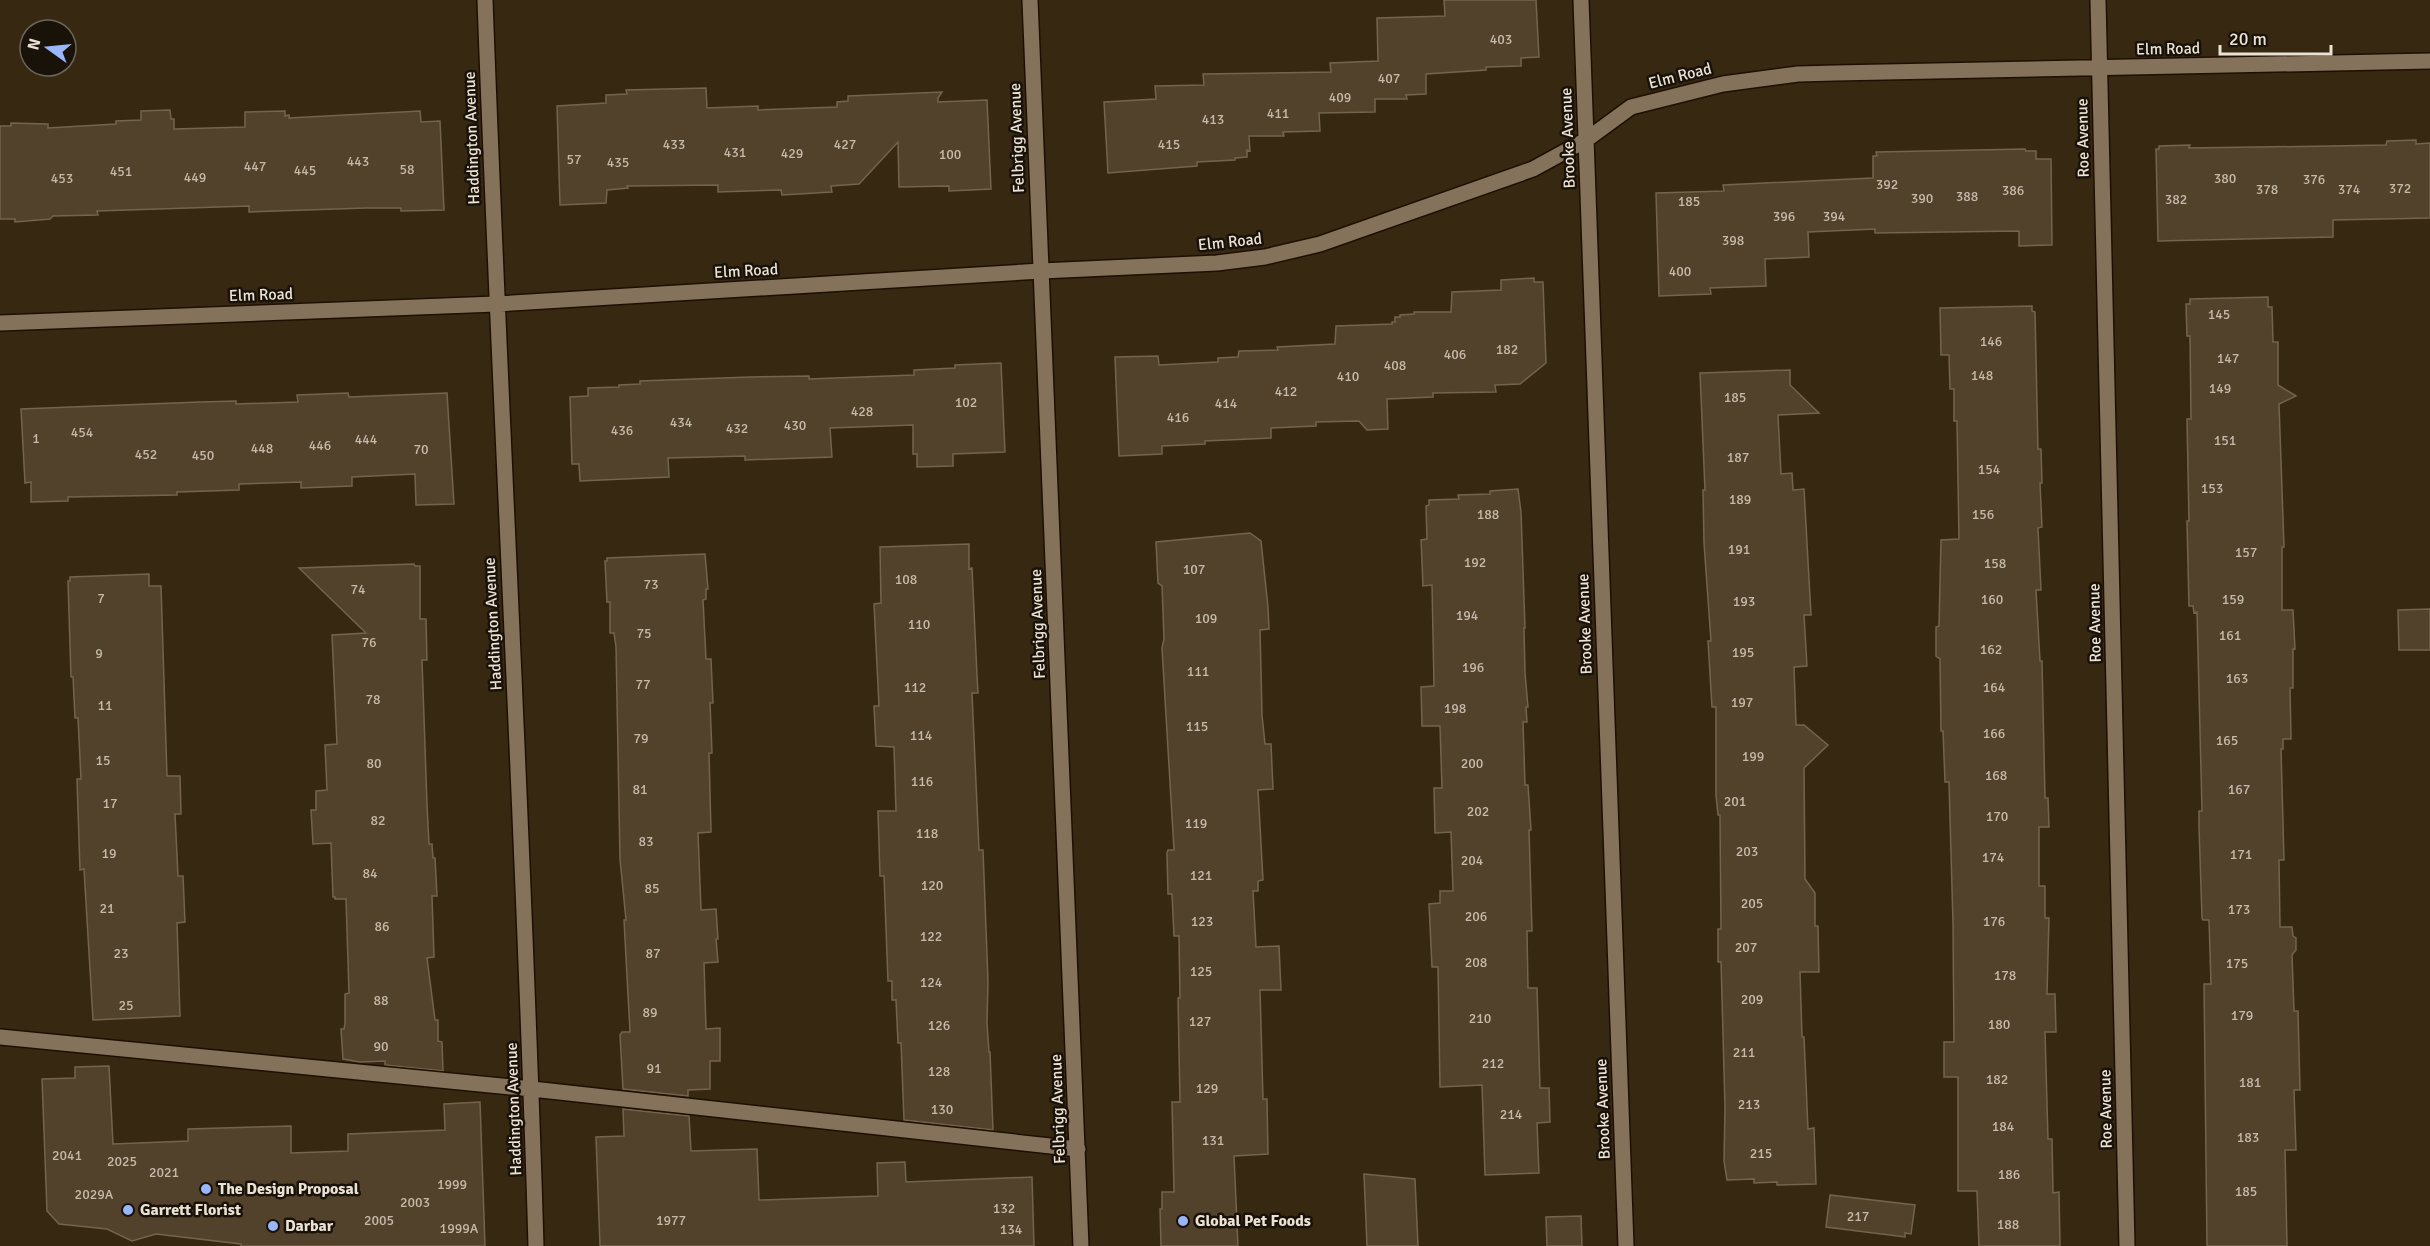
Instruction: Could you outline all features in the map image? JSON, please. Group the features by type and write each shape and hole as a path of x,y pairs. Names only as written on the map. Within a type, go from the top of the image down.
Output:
{"street":[{"name":"Haddington Avenue","path":"485,0 496,304 532,1089 536,1246"},
{"name":"Felbrigg Avenue","path":"1030,0 1081,1246"},
{"name":"Brooke Avenue","path":"1581,0 1626,1246"},
{"name":"Roe Avenue","path":"2098,0 2127,1246"},
{"name":"Elm Road","path":"0,323 496,304 1041,271 1216,263 1265,257 1320,244 1533,169 1586,140 1631,107 1723,84 1760,78 1835,73 2430,61"},
{"path":"0,1037 532,1089 1078,1149"}],"building":[{"path":"1444,0 1536,0 1539,57 1521,58 1521,66 1486,67 1486,70 1426,74 1426,94 1406,95 1407,99 1375,99 1375,112 1319,113 1320,131 1283,132 1284,136 1249,136 1250,151 1247,150 1247,157 1197,162 1197,166 1108,173 1104,102 1156,99 1155,86 1204,85 1203,74 1331,72 1330,63 1378,61 1377,18 1445,16"},
{"path":"706,88 707,108 758,106 758,110 837,107 837,102 848,101 848,96 942,92 938,102 987,100 991,189 949,191 949,186 899,187 898,142 859,184 831,186 832,192 782,195 781,190 718,192 718,185 627,186 628,188 607,190 606,203 560,205 557,106 606,103 606,95 627,94 626,90"},
{"path":"170,110 171,119 174,119 174,129 245,127 245,112 285,111 285,116 289,115 289,118 420,111 421,122 440,121 444,210 401,211 401,208 366,208 249,212 249,206 97,211 98,215 53,216 50,219 15,222 15,219 0,219 0,126 11,126 11,123 48,124 48,128 116,124 116,121 141,120 141,111"},
{"path":"2416,140 2416,144 2430,143 2430,218 2333,220 2333,237 2158,241 2156,149 2159,149 2159,146 2190,145 2189,148 2386,145 2387,141"},
{"path":"2025,149 2036,151 2036,159 2051,159 2052,245 2019,246 2019,231 1875,233 1875,229 1808,232 1809,257 1765,259 1766,286 1710,288 1711,294 1659,296 1656,193 1724,191 1723,185 1873,178 1873,156 1877,156 1876,152"},
{"path":"1534,278 1534,282 1543,282 1546,363 1520,384 1495,385 1496,392 1433,393 1433,397 1387,399 1388,429 1367,430 1359,421 1316,422 1316,426 1271,428 1271,438 1205,441 1205,444 1162,446 1162,454 1119,456 1115,357 1158,356 1159,365 1218,362 1218,358 1238,357 1239,351 1278,350 1277,347 1335,344 1336,326 1392,324 1395,322 1395,317 1414,314 1414,312 1451,312 1452,292 1501,290 1501,280"},
{"path":"2268,297 2268,307 2272,307 2273,342 2278,342 2278,385 2296,396 2279,404 2284,547 2282,547 2282,610 2293,610 2295,649 2293,649 2293,688 2290,688 2291,739 2283,739 2283,749 2281,749 2284,860 2279,860 2280,927 2292,927 2293,936 2296,938 2296,950 2292,955 2294,1011 2298,1011 2300,1090 2294,1090 2296,1150 2285,1150 2287,1246 2207,1246 2204,984 2211,984 2209,920 2202,918 2197,612 2194,613 2193,606 2189,606 2187,419 2191,419 2190,336 2187,336 2186,304 2190,304 2190,299"},
{"path":"2032,306 2032,311 2035,312 2038,449 2041,449 2042,483 2040,483 2042,527 2038,528 2041,590 2036,590 2040,661 2042,661 2045,798 2048,798 2049,827 2039,827 2039,886 2045,886 2045,918 2049,918 2047,994 2055,994 2056,1032 2045,1032 2048,1139 2052,1139 2053,1193 2059,1192 2060,1246 1979,1246 1977,1191 1958,1191 1958,1077 1944,1077 1944,1042 1954,1042 1953,924 1949,782 1945,782 1943,731 1941,731 1940,659 1936,656 1936,627 1939,626 1941,540 1959,539 1957,421 1954,421 1954,389 1950,389 1949,355 1941,355 1940,308"},
{"path":"1001,363 1005,452 953,454 953,466 917,467 917,454 913,454 913,425 830,428 832,457 745,460 745,456 668,458 669,477 580,481 579,464 572,464 570,397 588,396 588,388 619,387 619,385 640,384 640,381 914,375 914,370"},
{"path":"1790,370 1790,385 1819,413 1778,415 1781,474 1792,473 1793,490 1804,489 1811,615 1804,615 1807,666 1794,667 1796,725 1804,725 1828,745 1804,768 1805,879 1815,893 1819,972 1800,972 1808,1129 1814,1128 1816,1184 1777,1185 1777,1182 1754,1183 1754,1179 1727,1180 1724,1161 1725,1107 1721,962 1718,962 1718,929 1721,929 1720,815 1718,815 1716,795 1716,707 1712,707 1708,641 1711,641 1704,543 1703,490 1705,490 1700,373"},
{"path":"348,393 349,397 447,393 454,504 416,505 415,474 352,477 352,486 301,488 301,482 239,484 239,490 177,492 177,495 68,497 68,501 31,502 31,482 25,483 21,409 236,401 236,404 298,402 297,395"},
{"path":"1518,489 1521,512 1528,707 1526,707 1527,722 1523,722 1525,785 1528,785 1531,830 1529,830 1532,931 1527,931 1528,988 1537,988 1540,1088 1549,1088 1550,1122 1537,1123 1539,1173 1485,1175 1482,1085 1440,1087 1438,967 1432,967 1429,904 1440,903 1440,891 1453,891 1451,832 1435,833 1434,788 1442,788 1440,726 1422,726 1421,687 1434,686 1432,585 1423,586 1421,540 1427,539 1426,506 1429,505 1429,500 1459,499 1458,495 1490,494 1490,491"},
{"path":"1250,533 1261,541 1268,607 1269,629 1260,630 1262,715 1265,744 1271,744 1273,789 1258,790 1263,880 1258,881 1258,891 1253,891 1256,947 1279,946 1281,990 1260,990 1263,1099 1267,1099 1268,1154 1234,1156 1238,1246 1161,1246 1162,1192 1174,1192 1172,1102 1180,1102 1178,998 1180,998 1179,936 1174,936 1172,894 1168,894 1167,853 1168,850 1174,850 1162,648 1164,639 1162,586 1158,583 1156,542"},
{"path":"969,544 978,693 972,693 979,850 983,850 988,981 987,1023 993,1130 904,1120 901,1043 898,1043 896,1000 892,1000 892,981 888,981 884,876 880,876 878,811 896,811 894,747 876,746 874,706 879,706 874,604 881,603 880,547"},
{"path":"705,554 708,589 706,589 706,599 703,600 706,659 711,659 713,703 710,703 712,753 709,753 711,832 698,833 701,910 716,909 718,939 716,939 718,962 704,963 706,1029 720,1028 720,1061 710,1061 710,1089 688,1090 688,1096 623,1089 620,1035 622,1032 630,1032 624,920 626,920 620,859 616,647 614,633 610,633 610,602 607,602 605,561 607,558"},
{"path":"414,564 420,566 420,619 426,619 427,660 422,660 427,804 429,844 432,844 433,858 435,858 437,896 432,896 434,957 427,958 435,1020 438,1020 438,1041 442,1042 443,1071 385,1065 385,1061 360,1062 343,1059 341,1029 344,1029 345,1023 345,994 349,993 346,899 333,897 331,843 313,844 311,810 316,810 316,791 327,790 325,745 337,744 332,635 366,633 299,568"},
{"path":"149,574 149,586 161,586 167,776 180,776 181,814 175,814 178,876 183,876 185,922 177,923 180,1016 93,1020 84,869 80,870 77,779 81,779 78,718 75,718 73,677 71,677 68,581 70,577"},
{"path":"2430,609 2430,650 2399,650 2398,610"},
{"path":"109,1066 113,1144 188,1141 188,1129 291,1126 291,1153 348,1151 348,1134 445,1130 444,1104 480,1102 485,1246 241,1246 241,1244 156,1234 132,1241 107,1229 59,1224 47,1211 42,1079 75,1078 75,1067"},
{"path":"623,1109 689,1116 691,1151 757,1149 759,1200 878,1196 877,1163 905,1162 906,1182 1032,1177 1034,1246 600,1246 596,1137 624,1136"},
{"path":"1364,1174 1415,1179 1418,1246 1367,1246"},
{"path":"1830,1195 1915,1205 1911,1234 1905,1233 1905,1237 1826,1227"},
{"path":"1581,1216 1582,1246 1547,1246 1546,1217"}],"place":[{"name":"The Design Proposal","path":"206,1189"},
{"name":"Garrett Florist","path":"128,1210"},
{"name":"Global Pet Foods","path":"1183,1221"},
{"name":"Darbar","path":"273,1226"}]}
